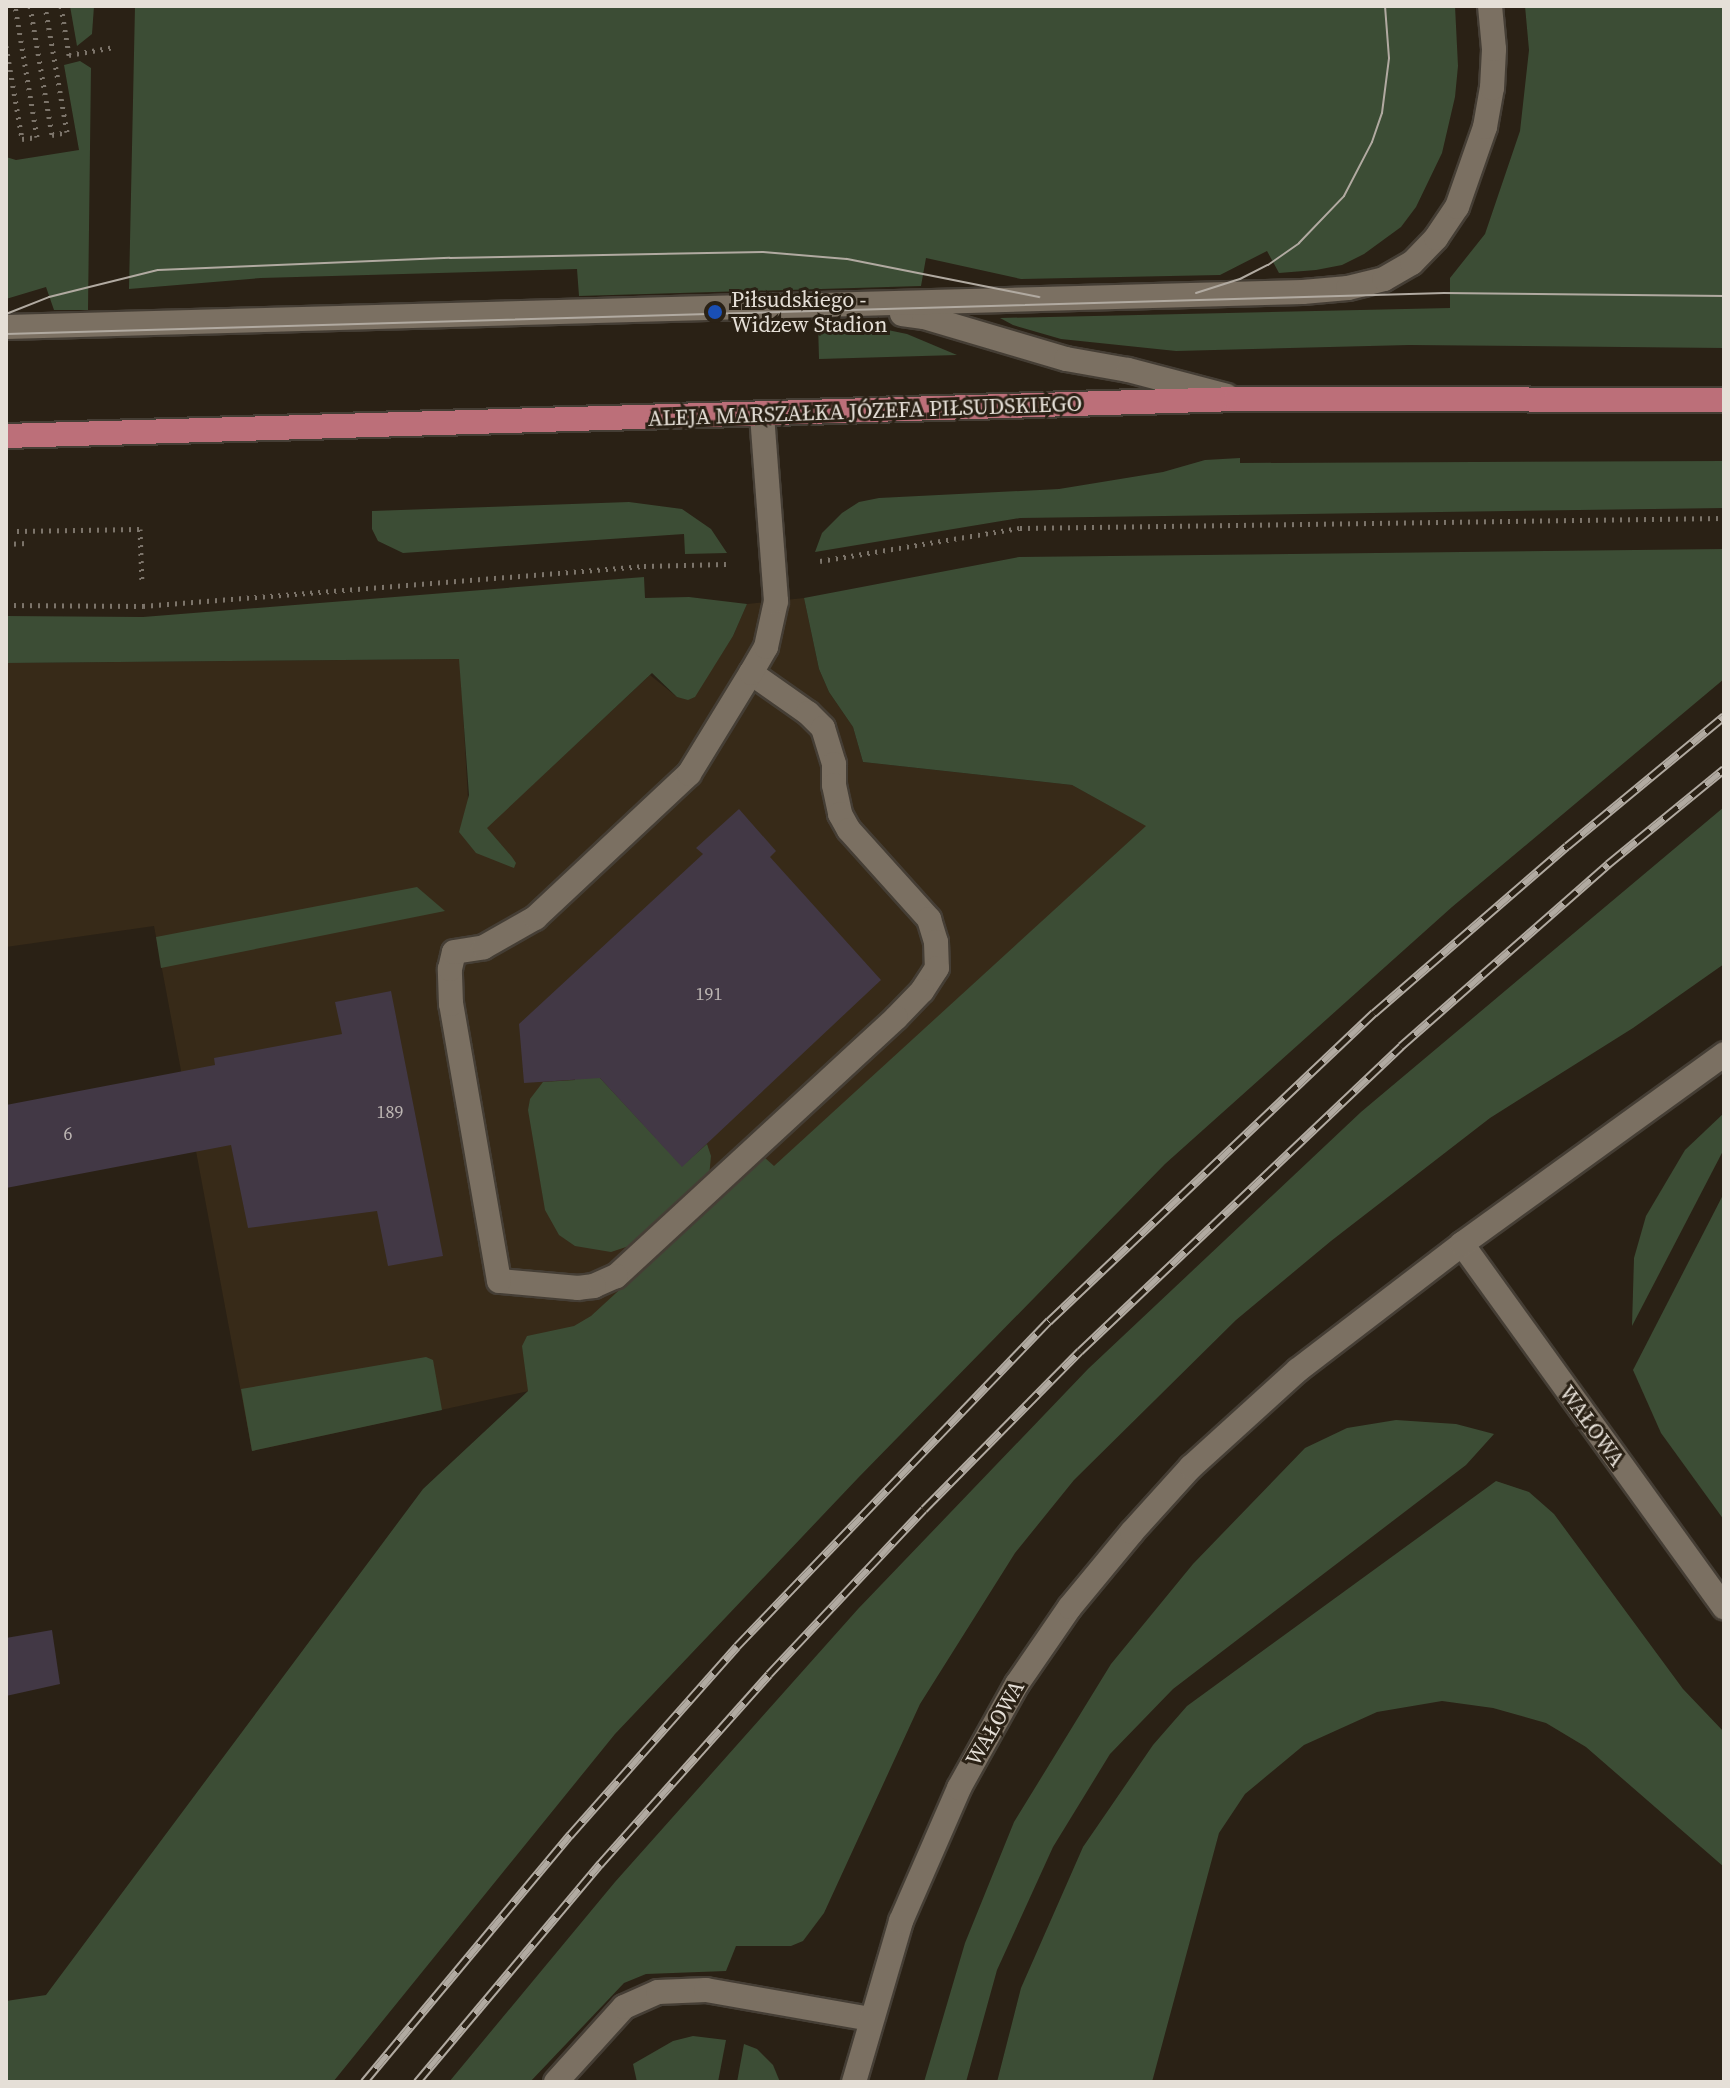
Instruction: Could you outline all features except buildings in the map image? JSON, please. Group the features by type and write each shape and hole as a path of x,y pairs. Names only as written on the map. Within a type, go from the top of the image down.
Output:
{"main road":[{"name":"ALEJA MARSZAŁKA JÓZEFA PIŁSUDSKIEGO","path":"6,436 762,416 1236,399 1724,400"}],"street":[{"path":"6,327 832,306 1303,292 1348,288 1384,279 1412,263 1436,238 1457,207 1474,166 1492,88 1494,49 1490,6"},
{"path":"832,306 924,317 1066,359 1128,370 1236,399"},
{"path":"751,673 808,713 823,728 834,764 834,785 840,814 849,830 929,919 936,942 937,968 922,991 896,1018 616,1276 578,1288 499,1281 451,1004 450,969 454,952 484,947 535,918 689,774 766,647 776,601 762,416"},
{"name":"WAŁOWA","path":"854,2082 901,1921 946,1813 1002,1707 1070,1607 1191,1467 1298,1370 1462,1244 1724,1054"},
{"name":"WAŁOWA","path":"1462,1244 1724,1607"},
{"path":"556,2082 624,2007 658,1992 706,1990 870,2019"}],"path":[{"path":"6,46 22,139 37,137 15,6"},
{"path":"30,6 52,135 67,132 45,6"},
{"path":"61,6 69,55 114,47"},
{"path":"806,563 1020,528 1724,518"},
{"path":"17,531 140,529 142,583"},
{"path":"6,544 27,543"},
{"path":"6,605 143,606 644,566 737,564"}],"shaded area":[{"path":"804,598 819,669 829,692 853,727 863,762 1072,785 1147,826 529,1391 252,1451 154,926 6,947 6,663 460,659 468,799 486,828 650,675 677,697 693,698 733,636 747,604"}],"green space":[{"path":"70,6 94,6 92,34 77,46"},
{"path":"135,6 1455,6 1458,66 1455,97 1442,153 1416,207 1401,227 1364,254 1342,265 1316,270 1279,273 1267,251 1220,275 1021,279 926,258 921,286 579,296 577,269 261,278 129,289"},
{"path":"1525,6 1724,6 1724,348 1409,345 1176,351 1061,339 1000,318 1450,308 1450,278 1485,234 1520,131 1529,50"},
{"path":"80,61 91,68 88,310 54,310 46,287 6,299 6,157 16,160 79,150 64,65"},
{"path":"818,323 907,334 957,355 819,359"},
{"path":"1240,458 1240,463 1724,461 1724,508 1020,518 815,552 822,533 842,513 859,502 879,498 1059,489 1163,472 1205,460"},
{"path":"629,502 682,509 711,529 727,553 685,554 684,534 403,553 378,541 372,529 372,511"},
{"path":"1724,549 1724,679 1452,907 1165,1164 858,1478 615,1734 333,2082 6,2082 6,2001 46,1995 423,1489 528,1391 522,1346 527,1336 574,1326 591,1316 764,1157 774,1166 1146,826 1072,785 863,762 853,727 829,692 819,669 804,598 1019,557"},
{"path":"644,577 645,598 689,597 747,604 733,636 695,697 688,700 677,697 652,673 487,828 512,857 516,863 514,868 476,853 459,832 469,795 459,659 6,663 6,616 143,617"},
{"path":"1724,807 1724,964 1633,1028 1490,1118 1331,1241 1236,1320 1074,1480 1015,1553 920,1704 824,1913 803,1941 791,1946 736,1946 726,1971 646,1974 624,1983 530,2082 449,2082 615,1882 858,1609 1088,1369 1361,1112"},
{"path":"417,887 445,911 161,968 156,937"},
{"path":"572,1048 682,1166 707,1144 711,1156 709,1177 638,1243 611,1252 575,1246 559,1235 545,1210 528,1110 530,1099 543,1082 575,1080"},
{"path":"1724,1113 1724,1149 1632,1326 1634,1258 1646,1216 1685,1150"},
{"path":"1724,1193 1724,1520 1661,1433 1633,1370"},
{"path":"426,1357 433,1360 442,1410 252,1451 241,1389"},
{"path":"1396,1420 1456,1424 1494,1434 1466,1465 1173,1689 1110,1754 1053,1847 997,1970 966,2082 924,2082 965,1943 1014,1822 1111,1664 1193,1564 1305,1448 1347,1428"},
{"path":"1496,1481 1529,1492 1554,1514 1683,1689 1724,1732 1724,1867 1586,1747 1546,1723 1493,1708 1442,1701 1377,1712 1304,1745 1245,1794 1219,1833 1152,2082 997,2082 1021,1988 1083,1847 1153,1745 1187,1706"},
{"path":"693,2036 726,2040 718,2082 637,2082 633,2064 673,2041"},
{"path":"744,2044 757,2049 773,2065 780,2082 737,2082"}],"tram line":[{"path":"1196,293 1240,279 1268,265 1299,243 1344,196 1372,142 1382,113 1389,58 1385,6"},
{"path":"6,314 49,297 158,270 450,258 763,252 847,259 1039,297"},
{"path":"6,334 1444,293 1724,296"}],"railway":[{"path":"364,2082 570,1835 737,1646 1049,1321 1374,1013 1567,846 1724,716"},
{"path":"417,2082 600,1864 769,1674 924,1509 1080,1351 1401,1046 1608,864 1724,769"}],"place":[{"name":"Piłsudskiego - Widzew Stadion","path":"715,312"}]}
